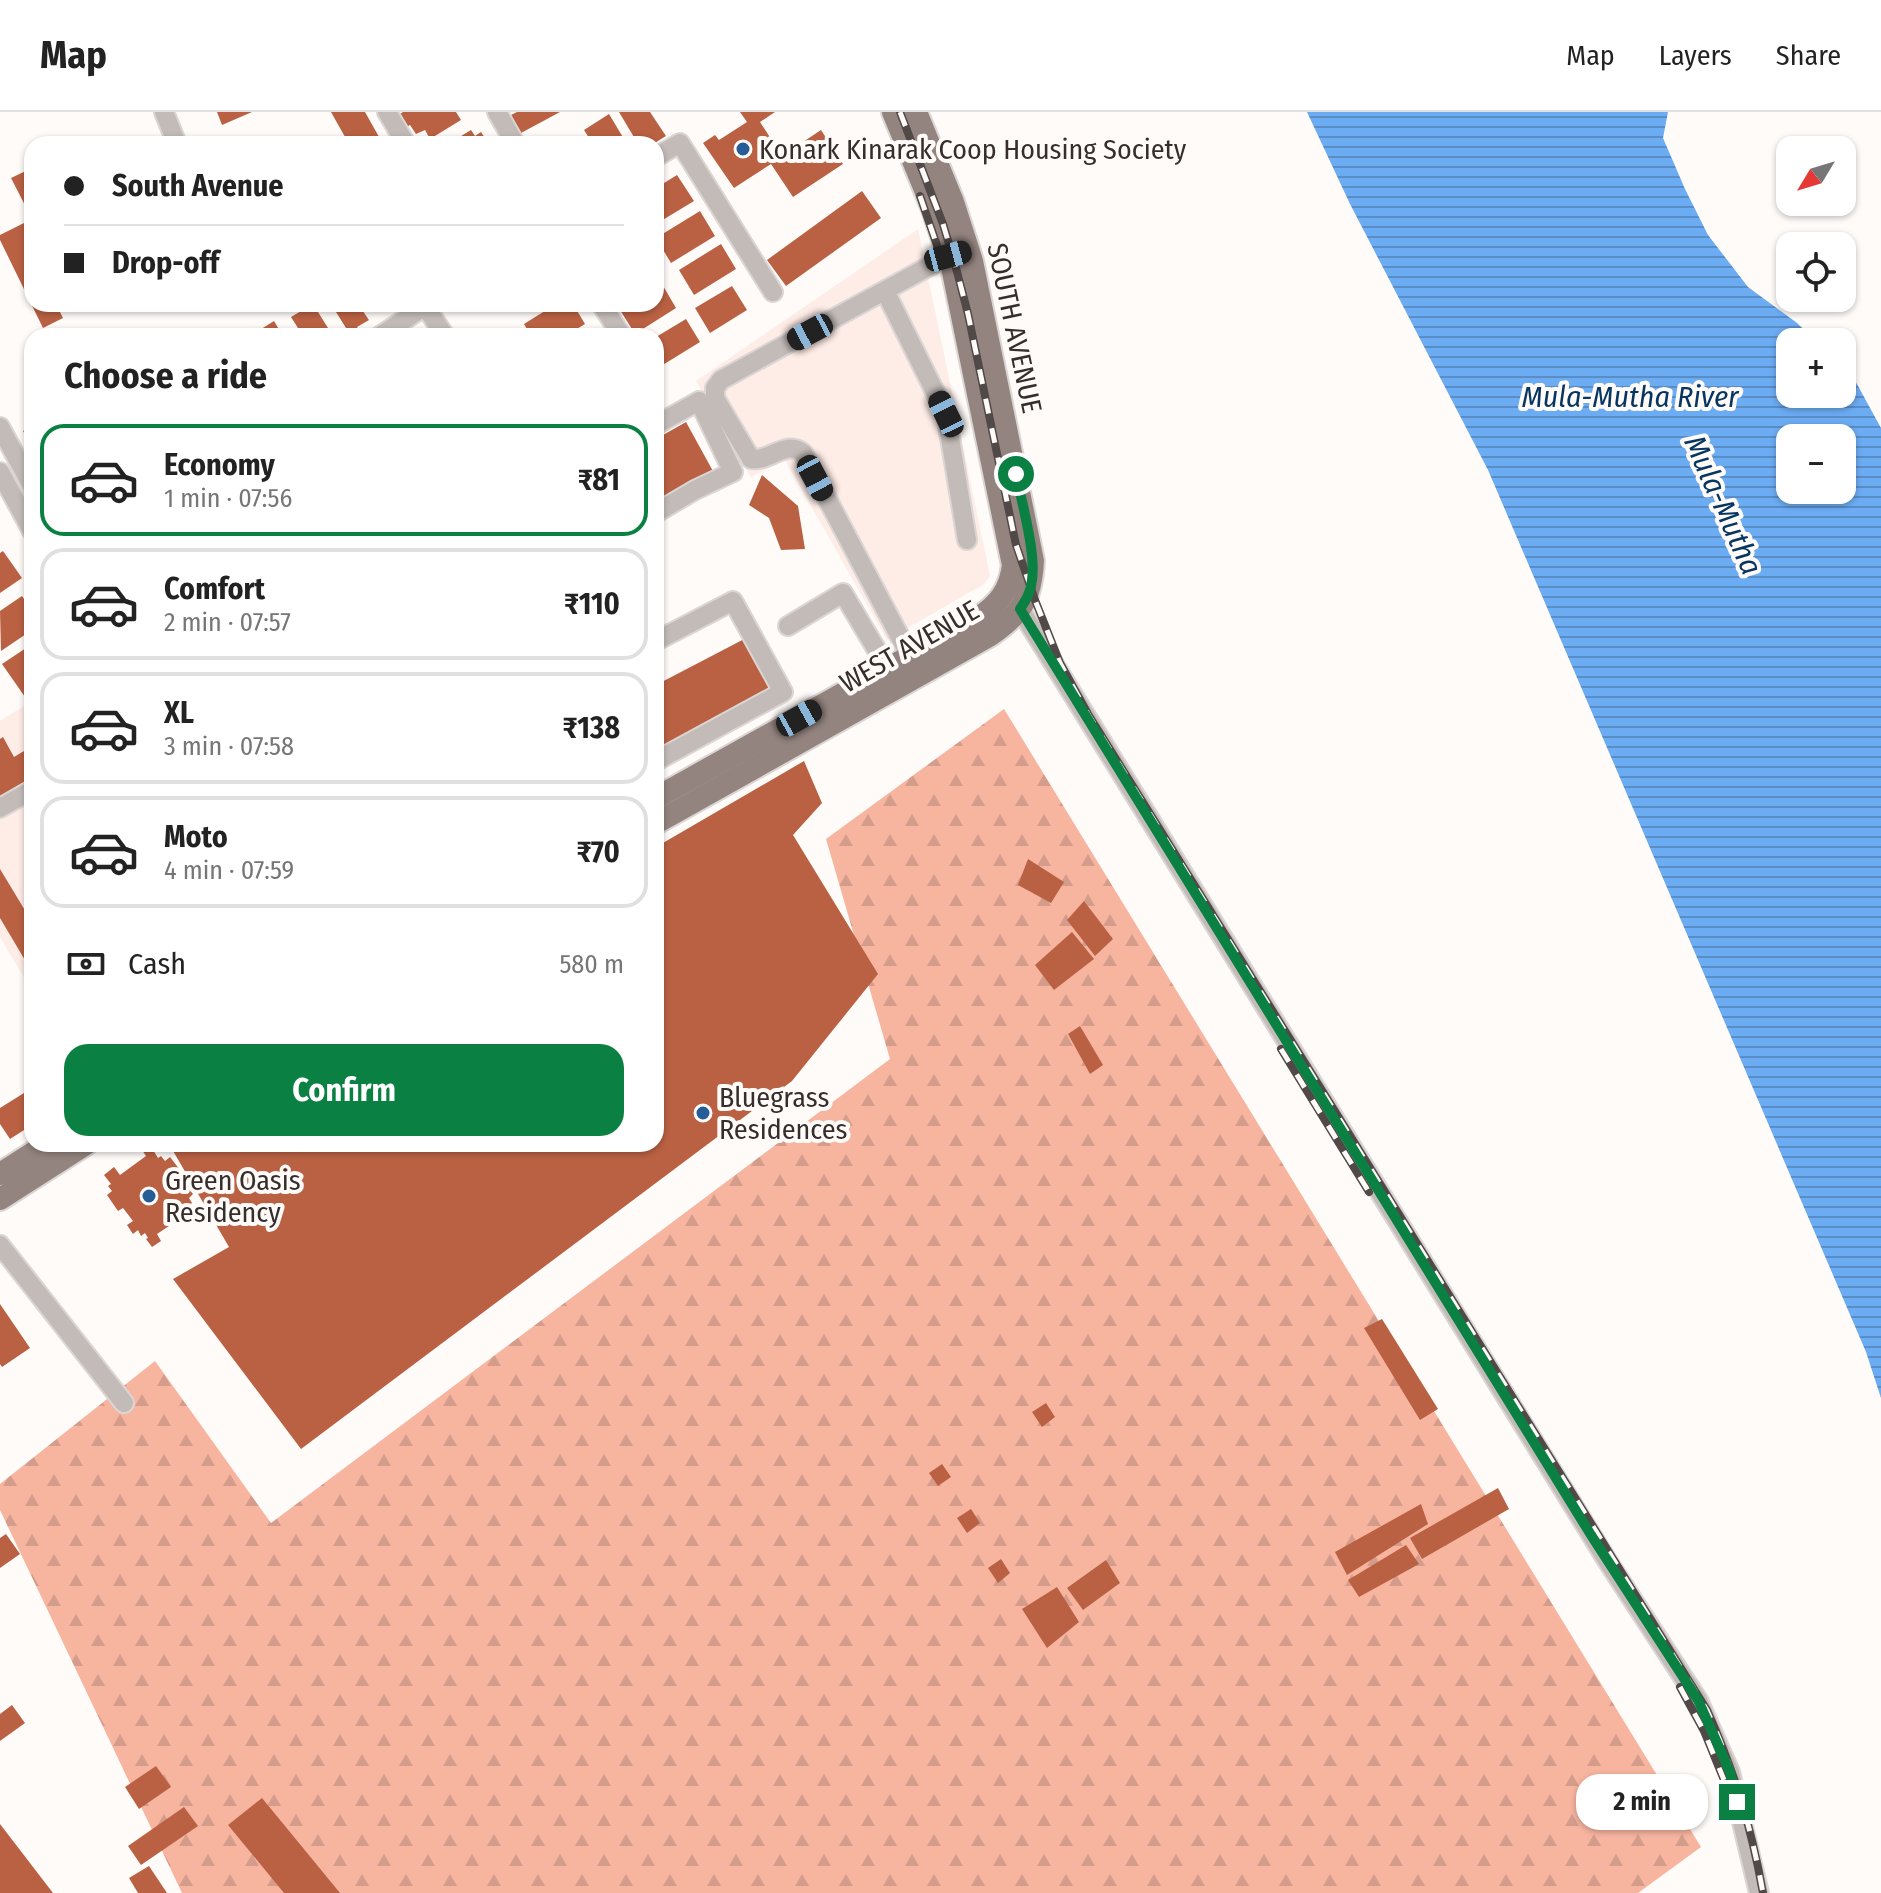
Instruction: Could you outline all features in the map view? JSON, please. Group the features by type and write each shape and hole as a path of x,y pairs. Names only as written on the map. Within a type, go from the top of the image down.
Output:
{"main road":[{"name":"SOUTH AVENUE","path":"893,112 933,209 958,253"},
{"name":"SOUTH AVENUE","path":"916,112 953,202 960,304 1013,565 1009,585 1011,602"},
{"name":"WEST AVENUE","path":"664,794 978,618 997,603 1011,602 1013,618 989,636 664,817"},
{"path":"0,1174 34,1152"},
{"path":"1,1197 73,1152"}],"street":[{"path":"164,112 174,136"},
{"path":"387,112 401,136"},
{"path":"497,112 511,136"},
{"path":"664,152 680,143 773,292"},
{"path":"910,656 803,453 789,447 761,460 751,459 715,398 715,388 721,380 958,253"},
{"path":"885,291 946,414 967,540"},
{"path":"392,328 416,312"},
{"path":"664,421 699,401 733,472 664,508"},
{"path":"0,427 24,468"},
{"path":"0,472 24,516"},
{"path":"788,626 843,593 888,669"},
{"path":"664,637 733,601 783,692 664,757"},
{"path":"1011,602 1591,1535 1698,1700 1730,1772 1759,1893"},
{"path":"0,808 24,794"},
{"path":"0,1245 124,1403"}],"shaded area":[{"path":"918,229 990,576 984,584 887,640 785,460 751,477 696,381"},
{"path":"24,706 24,978 0,937 0,721"}],"green space":[{"path":"1004,709 1701,1847 1638,1893 182,1893 0,1510 0,1484 155,1361 271,1523 890,1059 826,839"}],"water":[{"name":"Mula-Mutha River","path":"1307,112 1668,112 1663,138 1708,235 1748,287 1776,308 1776,312 1782,312 1802,328 1776,328 1776,408 1856,408 1856,382 1881,428 1881,1398 1866,1352 1488,470 1350,204"}],"building":[{"path":"217,112 252,112 222,125"},
{"path":"331,112 365,112 378,136 344,136"},
{"path":"456,112 461,120 435,136 428,136 425,130 416,134 400,114"},
{"path":"517,112 560,112 521,133 511,115"},
{"path":"619,112 650,112 666,136 664,137 633,136"},
{"name":"Konark Kinarak Coop Housing Society","path":"740,112 775,112 760,122 782,156 821,130 843,164 793,197 771,164 734,188 703,143 715,135 719,140 747,122"},
{"path":"609,114 622,136 588,136 584,130"},
{"path":"471,130 475,136 461,136"},
{"path":"24,172 24,203 11,178"},
{"path":"677,175 694,201 664,219 664,183"},
{"path":"862,191 881,218 786,286 767,260"},
{"path":"700,211 715,236 671,263 664,251 664,233"},
{"path":"24,223 24,289 0,240 0,235"},
{"path":"721,244 736,269 694,295 679,270"},
{"path":"732,286 747,310 710,333 695,308"},
{"path":"664,287 676,308 644,328 631,328 621,312 664,312"},
{"path":"35,312 60,312 63,318 43,328"},
{"path":"299,312 318,312 328,328 298,328 291,317"},
{"path":"336,312 364,312 369,320 358,328 346,328"},
{"path":"543,312 578,312 585,324 578,328 526,328 524,324"},
{"path":"686,319 700,342 664,364 664,332"},
{"path":"274,321 278,328 263,328"},
{"path":"686,422 714,473 664,500 664,434"},
{"path":"762,475 798,506 805,549 781,550 769,518 749,505"},
{"path":"3,551 22,578 0,593 0,553"},
{"path":"22,596 24,599 24,635 1,651 0,611"},
{"path":"750,636 778,690 664,749 664,681"},
{"path":"24,649 24,696 2,664"},
{"path":"3,737 14,757 24,751 24,782 0,796 0,739"},
{"name":"Bluegrass Residences","path":"804,761 822,803 793,835 878,974 792,1081 301,1449 173,1279 229,1247 174,1152 664,1152 664,842"},
{"path":"1028,859 1064,882 1051,903 1018,885"},
{"path":"0,869 24,909 24,958 0,918"},
{"path":"1084,901 1113,939 1095,956 1067,920"},
{"path":"1072,932 1094,959 1054,990 1035,965"},
{"path":"1080,1026 1103,1065 1090,1074 1068,1034"},
{"path":"24,1093 24,1130 10,1139 0,1124 0,1108"},
{"name":"Green Oasis Residency","path":"143,1152 154,1152 165,1161 170,1157 180,1170 177,1173 193,1194 189,1198 192,1203 189,1206 199,1216 190,1223 184,1216 157,1234 161,1241 152,1247 145,1233 141,1236 138,1230 133,1234 127,1225 133,1221 123,1208 118,1211 107,1195 112,1191 108,1186 111,1184 104,1175 114,1167 120,1175 146,1156"},
{"path":"0,1304 30,1348 2,1367 0,1364"},
{"path":"1382,1319 1438,1409 1420,1420 1364,1328"},
{"path":"1046,1403 1055,1417 1042,1427 1032,1412"},
{"path":"942,1464 951,1477 938,1486 929,1473"},
{"path":"1498,1488 1509,1509 1422,1559 1410,1538"},
{"path":"1421,1504 1428,1524 1347,1575 1335,1552"},
{"path":"971,1509 980,1523 967,1533 957,1518"},
{"path":"6,1534 20,1554 0,1568 0,1538"},
{"path":"1406,1545 1419,1564 1359,1597 1348,1580"},
{"path":"1001,1559 1010,1573 998,1583 988,1568"},
{"path":"1106,1560 1120,1583 1083,1610 1067,1588"},
{"path":"1057,1587 1079,1622 1047,1648 1022,1609"},
{"path":"12,1705 25,1723 0,1741 0,1714"},
{"path":"156,1766 171,1787 139,1809 125,1787"},
{"path":"262,1798 340,1893 284,1893 228,1825"},
{"path":"184,1807 198,1826 141,1865 128,1846"},
{"path":"0,1824 53,1893 0,1893"},
{"path":"149,1866 167,1893 138,1893 129,1878"}],"railway":[{"path":"900,112 955,264 1016,545 1060,663 1088,714 1707,1710 1741,1800 1763,1893"},
{"path":"920,196 941,257"},
{"path":"1281,1049 1369,1192"},
{"path":"1680,1687 1704,1731 1724,1780"}],"place":[{"name":"Konark Kinarak Coop Housing Society","path":"743,149"},
{"name":"Bluegrass Residences","path":"703,1113"},
{"name":"Green Oasis Residency","path":"149,1196"}],"route":[{"path":"1016,474 1033,561 1028,597 1020,609 1591,1535 1698,1700 1730,1772 1737,1802"}],"water label":[{"name":"Mula-Mutha","path":"1723,505"}]}
